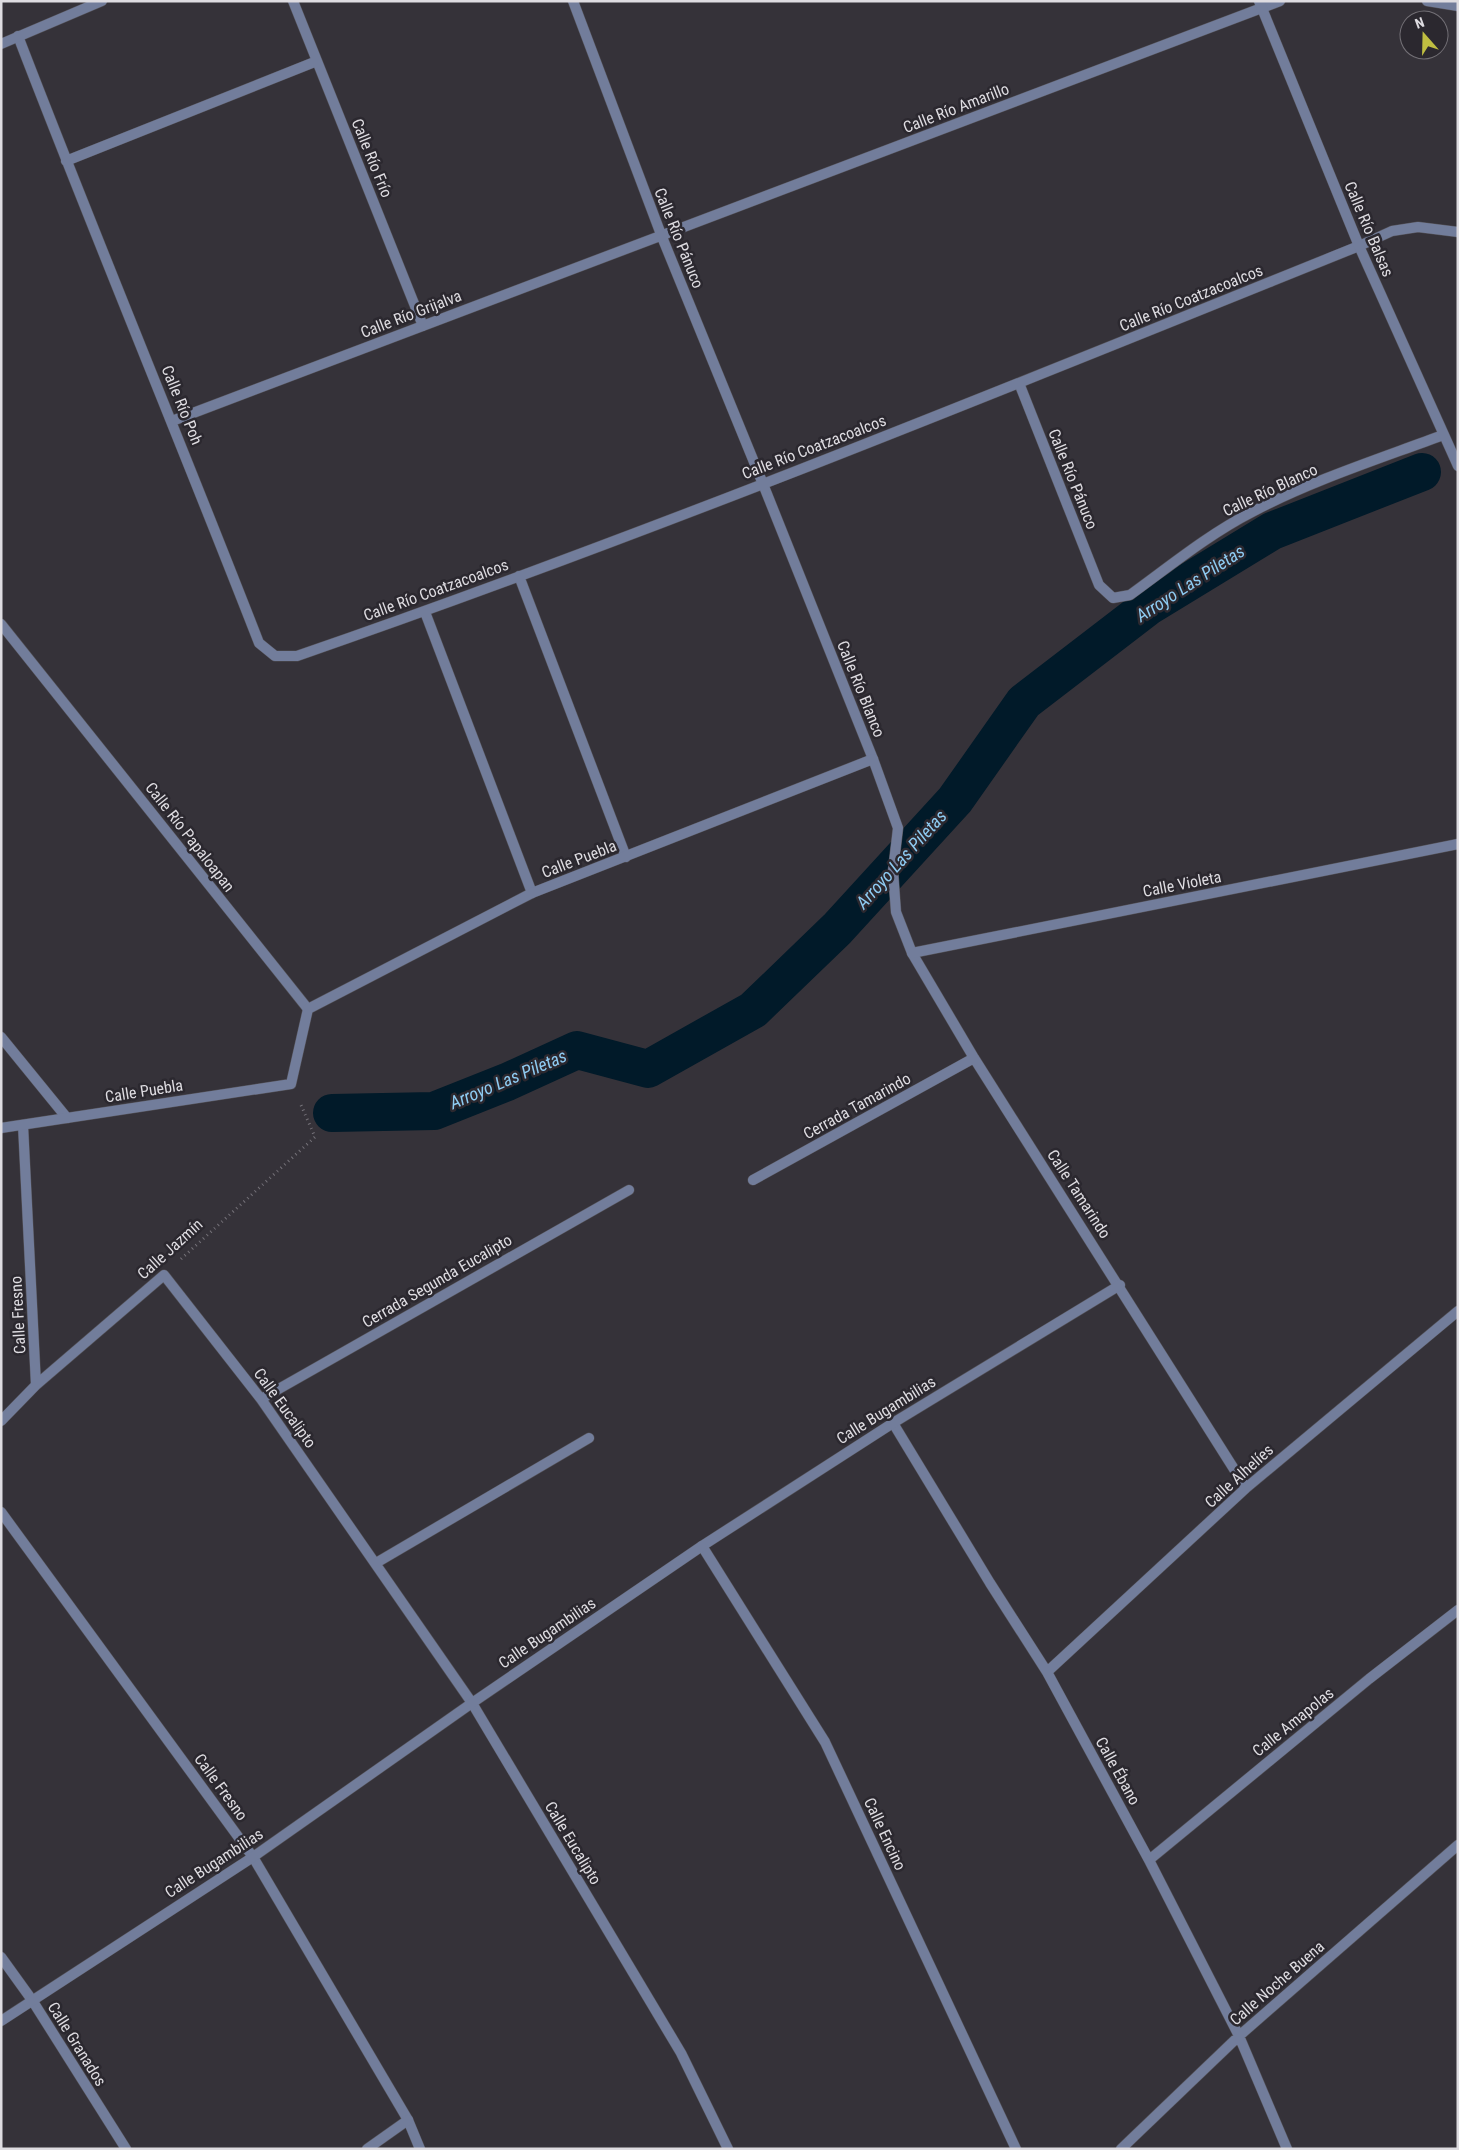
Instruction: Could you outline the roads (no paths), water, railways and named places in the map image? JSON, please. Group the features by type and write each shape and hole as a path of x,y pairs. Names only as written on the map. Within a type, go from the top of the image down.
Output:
{"street":[{"path":"1,44 102,1"},
{"name":"Calle Río Frío","path":"293,1 423,326"},
{"name":"Calle Río Pánuco","path":"573,1 662,236 763,484"},
{"name":"Calle Río Amarillo","path":"662,236 1260,5 1280,1"},
{"path":"1427,1 1458,6"},
{"name":"Calle Río Balsas","path":"1260,5 1359,246 1458,466"},
{"name":"Calle Río Poh","path":"18,36 66,161 172,420 259,643 274,656"},
{"path":"66,161 317,61"},
{"name":"Calle Río Coatzacoalcos","path":"274,656 297,656 425,612 763,484 1019,383 1392,231 1418,227 1458,232"},
{"name":"Calle Río Grijalva","path":"172,420 662,236"},
{"name":"Calle Río Pánuco","path":"1019,383 1099,585"},
{"name":"Calle Río Blanco","path":"1099,585 1113,598 1130,595 1214,534 1252,512 1293,493 1443,435"},
{"name":"Calle Río Blanco","path":"763,484 898,828 893,871 896,912"},
{"path":"519,576 626,858"},
{"path":"425,612 532,894"},
{"name":"Calle Río Papaloapan","path":"1,624 308,1009"},
{"name":"Calle Puebla","path":"1,1128 291,1084 308,1009 532,894 872,759"},
{"name":"Calle Violeta","path":"912,953 1458,844"},
{"name":"Calle Tamarindo","path":"896,912 912,953 974,1058 1120,1286 1246,1488"},
{"path":"1,1037 67,1118"},
{"name":"Cerrada Tamarindo","path":"753,1180 974,1058"},
{"name":"Calle Fresno","path":"23,1125 36,1384"},
{"name":"Cerrada Segunda Eucalipto","path":"261,1399 628,1190"},
{"name":"Calle Jazmín","path":"1,1421 36,1384 164,1274"},
{"name":"Calle Eucalipto","path":"164,1274 261,1399 472,1702 681,2053 728,2149"},
{"name":"Calle Bugambilias","path":"1,2021 253,1857 472,1702 702,1546 893,1423 1120,1286"},
{"name":"Calle Alhelíes","path":"1046,1672 1246,1488 1458,1311"},
{"name":"Calle Ébano","path":"893,1423 1046,1672 1149,1860 1239,2036 1286,2149"},
{"path":"376,1563 588,1438"},
{"name":"Calle Fresno","path":"1,1512 253,1857 408,2120 420,2149"},
{"name":"Calle Encino","path":"702,1546 825,1742 1016,2149"},
{"name":"Calle Amapolas","path":"1149,1860 1361,1685 1458,1610"},
{"name":"Calle Noche Buena","path":"1121,2149 1239,2036 1458,1845"},
{"name":"Calle Granados","path":"1,1956 32,2000 126,2149"},
{"path":"367,2149 408,2120"}],"waterway":[{"name":"Arroyo Las Piletas","path":"332,1113 434,1111 507,1082 577,1050 648,1069 753,1010 837,929 955,800 1024,702 1149,606 1272,531 1422,472"}]}
